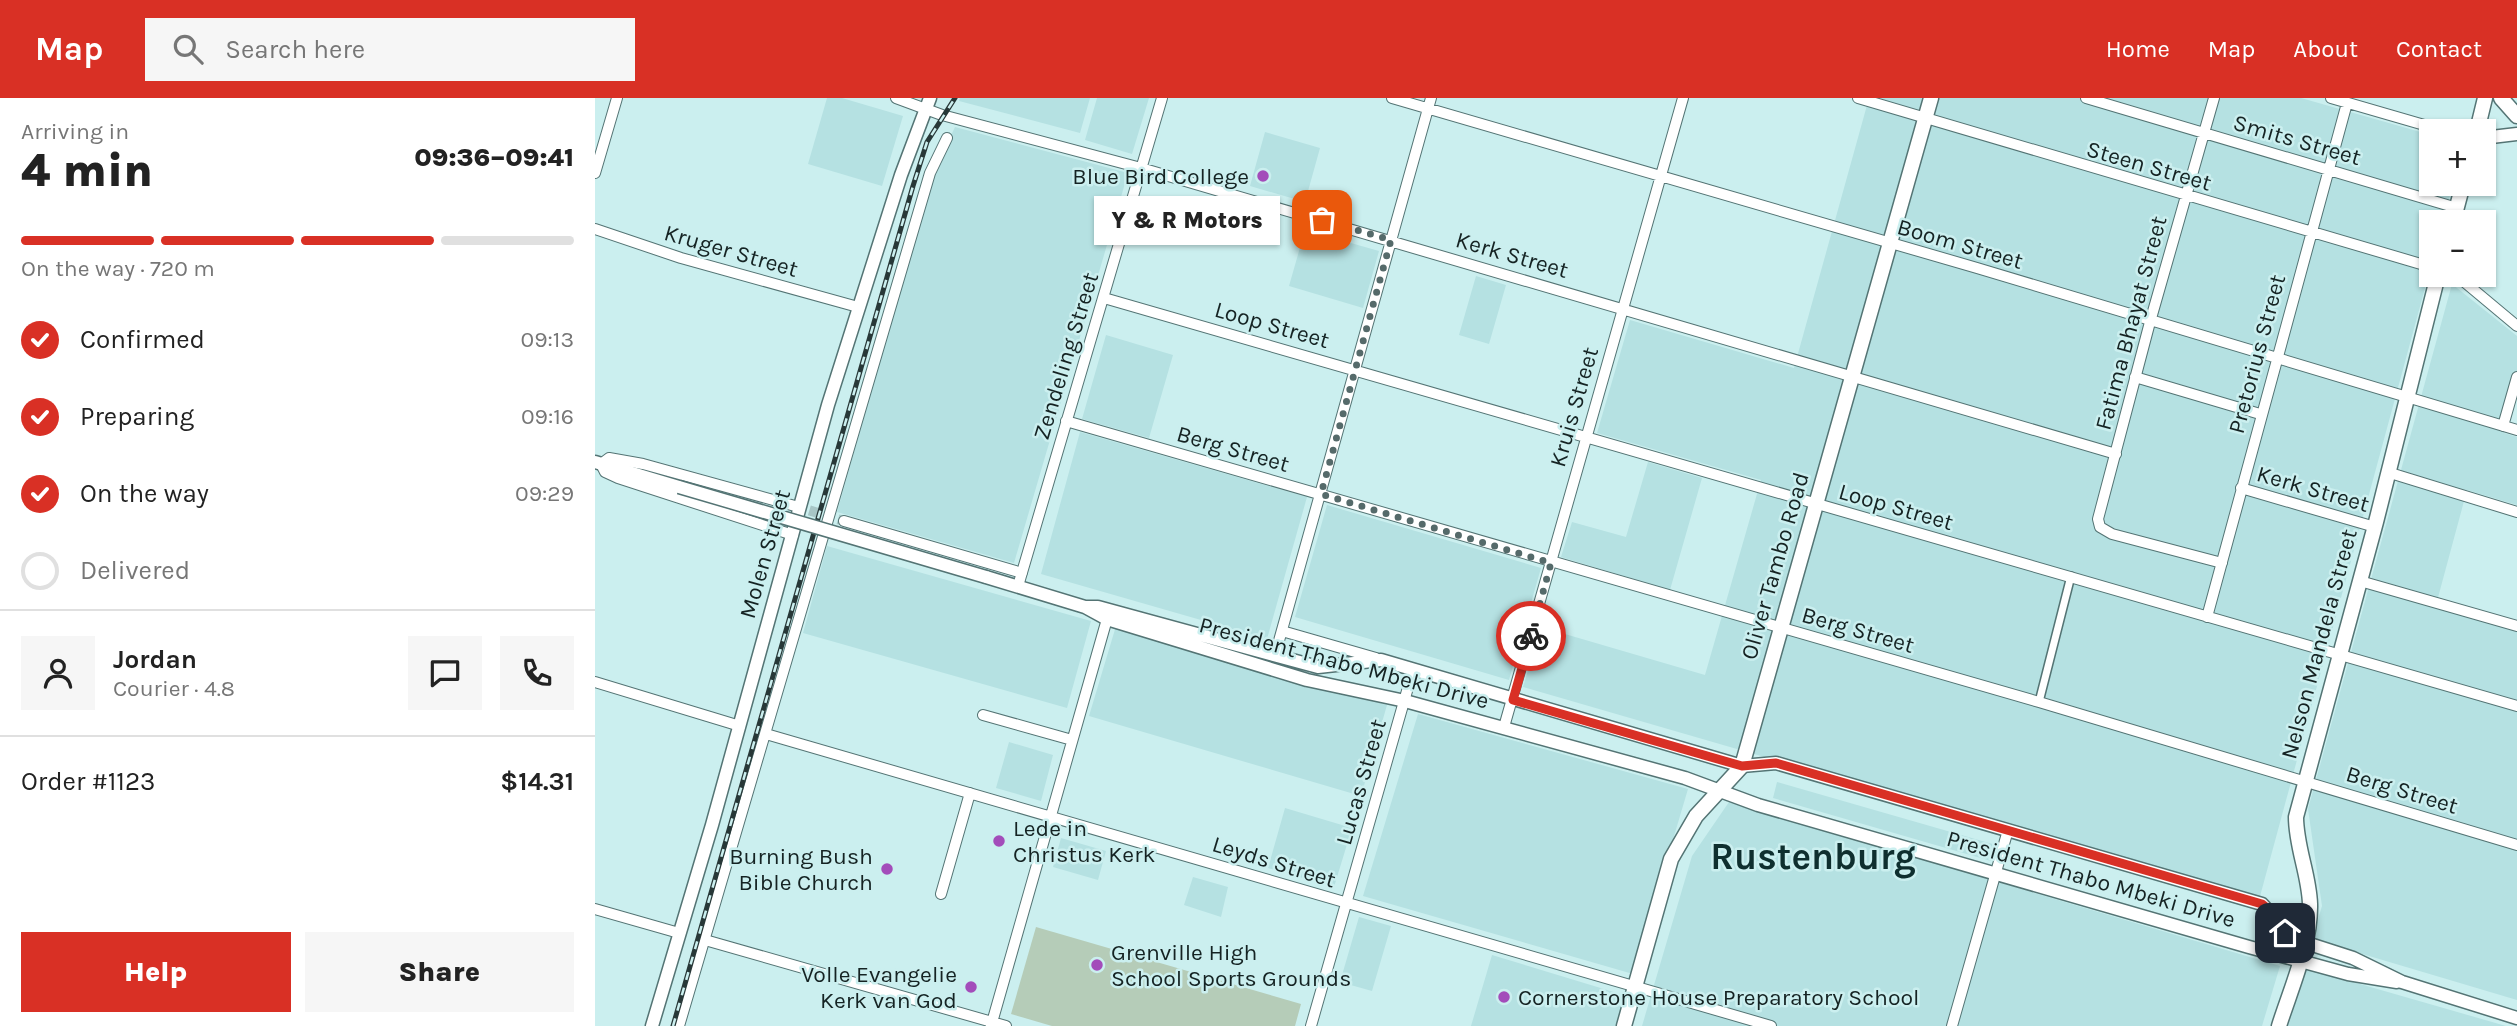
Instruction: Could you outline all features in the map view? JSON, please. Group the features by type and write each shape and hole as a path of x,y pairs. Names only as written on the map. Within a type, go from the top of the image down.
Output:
{"main road":[{"name":"Oliver Tambo Road","path":"1742,766 1931,98"},
{"path":"2480,119 2485,98"},
{"path":"2501,98 2517,116"},
{"path":"2457,208 2460,196"},
{"name":"Nelson Mandela Street","path":"2279,1026 2304,944 2310,906 2296,837 2296,817 2375,527 2435,287"},
{"path":"1624,1026 1671,859 1679,842 1717,787 1742,766"}],"street":[{"path":"595,173 617,98"},
{"name":"Kerk Street","path":"896,98 928,103 942,115 1141,168 1391,240 2116,454"},
{"name":"Zendeling Street","path":"1020,579 1162,98"},
{"name":"Boom Street","path":"1392,98 1429,103 1661,178 2517,430"},
{"name":"Kruis Street","path":"1504,727 1683,98"},
{"name":"Steen Street","path":"1858,98 2419,264"},
{"name":"Smits Street","path":"2086,98 2457,208"},
{"name":"Fatima Bhayat Street","path":"2214,98 2150,322 2098,519 2101,527 2112,534 2222,562"},
{"path":"2331,98 2419,124"},
{"name":"Molen Street","path":"652,1026 858,307 928,103"},
{"path":"1275,655 1429,103"},
{"name":"Pretorius Street","path":"2207,617 2260,414 2347,103"},
{"path":"2496,136 2517,134"},
{"path":"680,1026 930,173 947,138"},
{"name":"Kruger Street","path":"595,229 681,258 858,307"},
{"path":"2470,287 2517,326"},
{"name":"Loop Street","path":"1104,298 2517,706"},
{"path":"2135,377 2260,414"},
{"path":"2503,426 2517,377"},
{"name":"Berg Street","path":"1066,421 2306,780 2517,845"},
{"path":"793,535 618,478 605,472 598,463 609,458 643,464 795,506"},
{"name":"President Thabo Mbeki Drive","path":"598,463 986,577 1020,579 1085,607 1307,680 1405,701 1504,727 1717,787 1758,804 2348,974 2402,982"},
{"path":"2388,472 2517,512"},
{"name":"Kerk Street","path":"2241,488 2375,527"},
{"path":"844,521 1020,579"},
{"path":"2039,702 2071,576"},
{"path":"2360,581 2517,626"},
{"path":"992,1024 1072,740 1112,616"},
{"name":"President Thabo Mbeki Drive","path":"1112,616 1318,667 1381,660 1742,766 1776,763 2262,904 2272,912 2285,933 2304,944 2353,958 2402,982 2517,1018"},
{"path":"1282,631 1381,660"},
{"name":"Lucas Street","path":"1311,1026 1413,670"},
{"path":"595,682 740,726"},
{"path":"983,715 1072,740"},
{"name":"Leyds Street","path":"766,734 1771,1026"},
{"path":"941,894 970,793"},
{"path":"1952,1026 2008,830"},
{"path":"595,909 679,933"},
{"path":"705,940 1006,1026"}],"shaded area":[{"path":"827,98 842,98 903,116 882,186 808,164"},
{"path":"960,98 1090,98 1080,133 959,101"},
{"path":"1097,98 1149,98 1132,154 1085,140"},
{"path":"1869,98 2301,98 2419,132 2419,196 2450,196 2446,210 2419,210 2419,287 2425,287 2259,900 1523,687 1541,627 1705,675 1761,480 1597,433 1630,320 1794,368"},
{"path":"955,127 1128,173 1014,563 837,512 933,174"},
{"path":"1265,132 1320,148 1305,202 1250,186"},
{"path":"1305,230 1379,251 1363,308 1289,286"},
{"path":"1476,276 1506,285 1489,344 1459,335"},
{"path":"2451,287 2456,287 2517,336 2517,387 2504,433 2517,437 2517,505 2467,490 2436,605 2517,629 2517,1000 2312,939 2322,906 2308,809"},
{"path":"1106,335 1173,355 1149,438 1082,419"},
{"path":"1080,432 1307,497 1267,639 1041,574"},
{"path":"1648,462 1702,478 1670,590 1561,557 1572,522 1626,537"},
{"path":"1327,505 1541,568 1509,680 1295,617"},
{"path":"827,546 1091,621 1067,708 803,633"},
{"path":"1116,626 1387,705 1361,796 1089,716"},
{"path":"1418,714 1688,789 1633,974 1363,896"},
{"path":"1009,742 1053,755 1041,801 996,788"},
{"path":"1777,782 1996,845 1991,861 1773,798"},
{"path":"1729,802 2280,966 2262,1026 1642,1026 1692,856"},
{"path":"1285,808 1352,828 1334,887 1268,868"},
{"path":"1061,838 1106,851 1098,880 1053,867"},
{"path":"1193,877 1228,887 1221,917 1184,905"},
{"path":"1359,917 1391,926 1372,991 1340,982"},
{"path":"1492,955 1627,996 1618,1026 1471,1026"},
{"path":"2301,967 2506,1026 2284,1026"}],"green space":[{"name":"Grenville High School Sports Grounds","path":"1036,927 1301,1004 1295,1026 1052,1026 1011,1014"}],"tunnel":[{"path":"795,506 844,521"}],"railway":[{"path":"673,1026 913,186 927,142 955,98"}],"way so far":[{"path":"1322,220 1391,240 1321,494 1551,563 1531,636"}],"place":[{"name":"Blue Bird College","path":"1263,176"},
{"name":"Y & R Motors","path":"1322,220"},
{"name":"Lede in Christus Kerk","path":"999,841"},
{"name":"Burning Bush Bible Church","path":"887,869"},
{"name":"Grenville High School Sports Grounds","path":"1097,965"},
{"name":"Volle Evangelie Kerk van God","path":"971,987"},
{"name":"Cornerstone House Preparatory School","path":"1504,997"}],"district":[{"name":"Rustenburg","path":"1813,856"}],"route":[{"path":"1531,636 1513,700 1742,766 1776,763 2262,904 2272,912 2285,933"}]}
